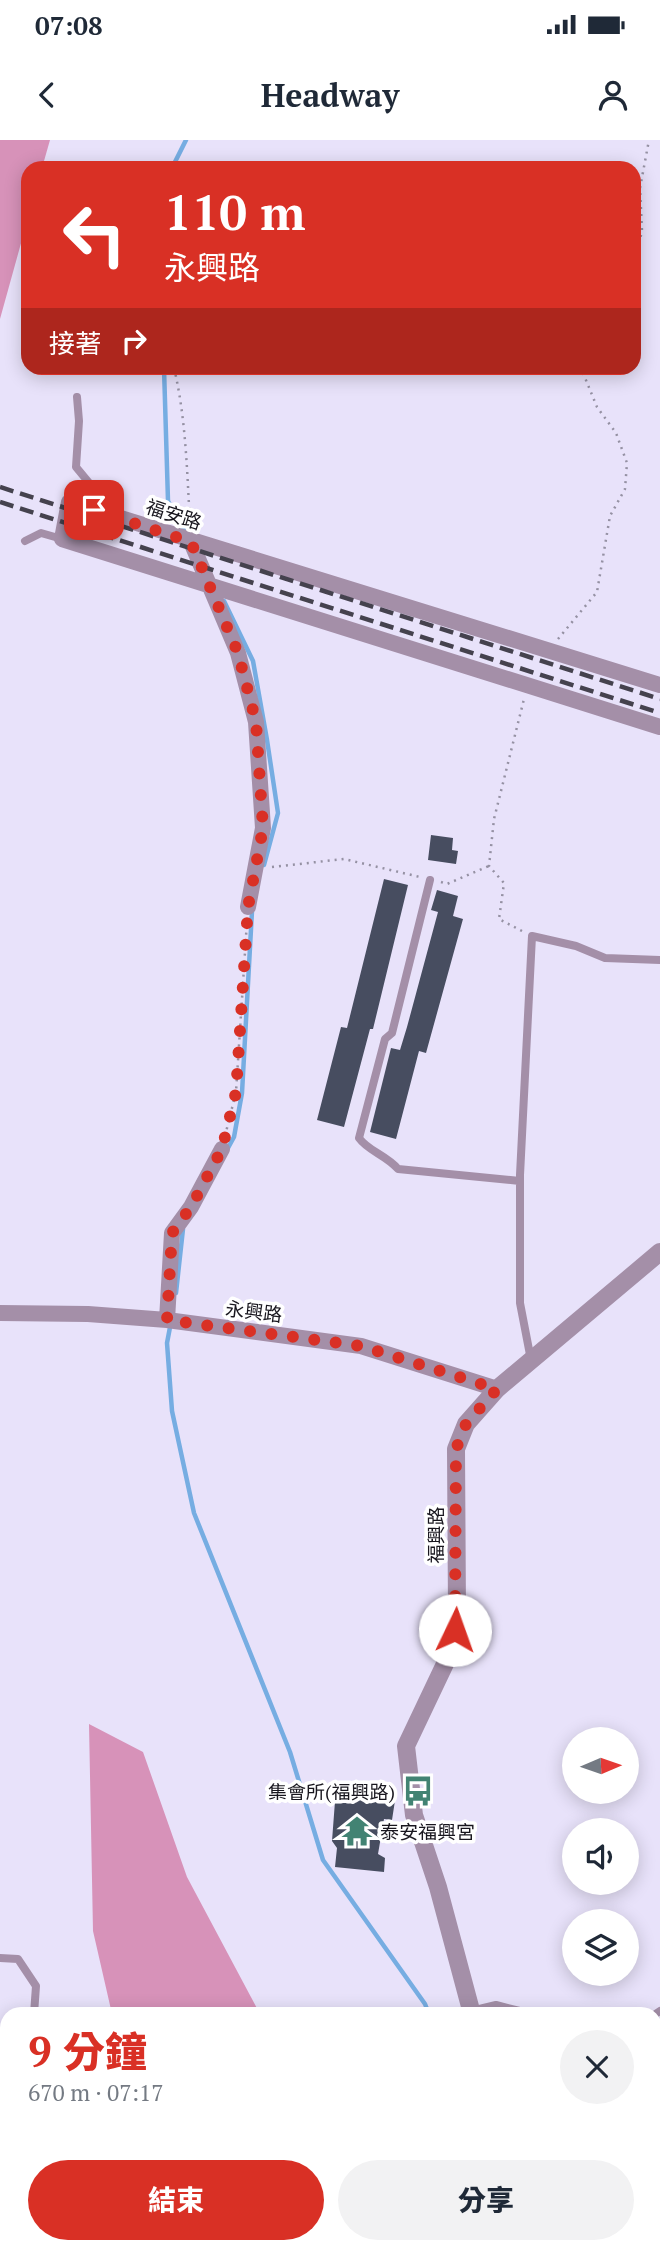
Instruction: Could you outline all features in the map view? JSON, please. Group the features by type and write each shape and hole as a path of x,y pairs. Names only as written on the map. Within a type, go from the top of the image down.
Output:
{"street":[{"name":"福安路","path":"62,539 69,502 191,542 550,649 660,685"},
{"path":"62,539 660,727"},
{"path":"191,542 238,653 256,722 263,828 248,907"},
{"path":"167,1320 172,1233 191,1207 222,1149"},
{"name":"福興路","path":"469,2007 438,1887 414,1815 406,1746 453,1647 457,1612 456,1449 466,1424 497,1389 660,1252"},
{"name":"永興路","path":"0,1313 88,1314 167,1320 361,1346 497,1389"}],"lane":[{"path":"76,397 79,421 76,467 118,518"},
{"path":"25,541 41,533 62,539"},
{"path":"430,880 392,1033 385,1039 359,1138 368,1147 389,1159 398,1170 520,1181"},
{"path":"531,1360 520,1303 520,1181 532,936 576,946 605,958 660,960"},
{"path":"0,1958 18,1959 36,1986 34,2007"}],"path":[{"path":"641,183 649,140"},
{"path":"641,210 641,235"},
{"path":"176,375 186,453 191,542"},
{"path":"255,869 344,859 447,884 489,866"},
{"path":"222,1149 236,1092 248,907"}],"shaded area":[{"path":"0,140 50,140 44,161 21,161 21,243 0,319"},
{"path":"89,1724 143,1752 187,1877 256,2007 110,2007 93,1931"}],"building":[{"path":"431,835 453,838 452,850 458,851 456,864 428,860"},
{"path":"384,879 408,885 373,1029 370,1029 344,1127 317,1120 341,1027 347,1028"},
{"path":"437,890 458,896 453,916 463,919 426,1053 419,1051 396,1139 370,1132 391,1048 400,1050 407,1027 438,912 431,910"},
{"name":"泰安福興宮","path":"336,1788 396,1794 392,1820 384,1819 378,1854 385,1858 384,1872 335,1867 337,1848 332,1841"}],"waterway":[{"path":"176,161 186,140"},
{"path":"164,375 168,501 185,532"},
{"path":"224,601 253,661 267,740 278,813 264,865"},
{"path":"228,1148 234,1137 242,1093 252,911"},
{"path":"176,1293 183,1229"},
{"path":"171,1322 167,1343 172,1411 194,1513 290,1752 323,1860 426,2007"}],"railway":[{"path":"0,487 660,699"},
{"path":"0,502 660,713"}],"place":[{"name":"集會所(福興路)","path":"418,1791"},
{"name":"泰安福興宮","path":"357,1831"}],"route":[{"path":"94,510 191,542 238,653 256,722 263,828 248,907 236,1092 222,1149 191,1207 172,1233 167,1320 361,1346 497,1389 466,1424 456,1449 455,1630"}]}
